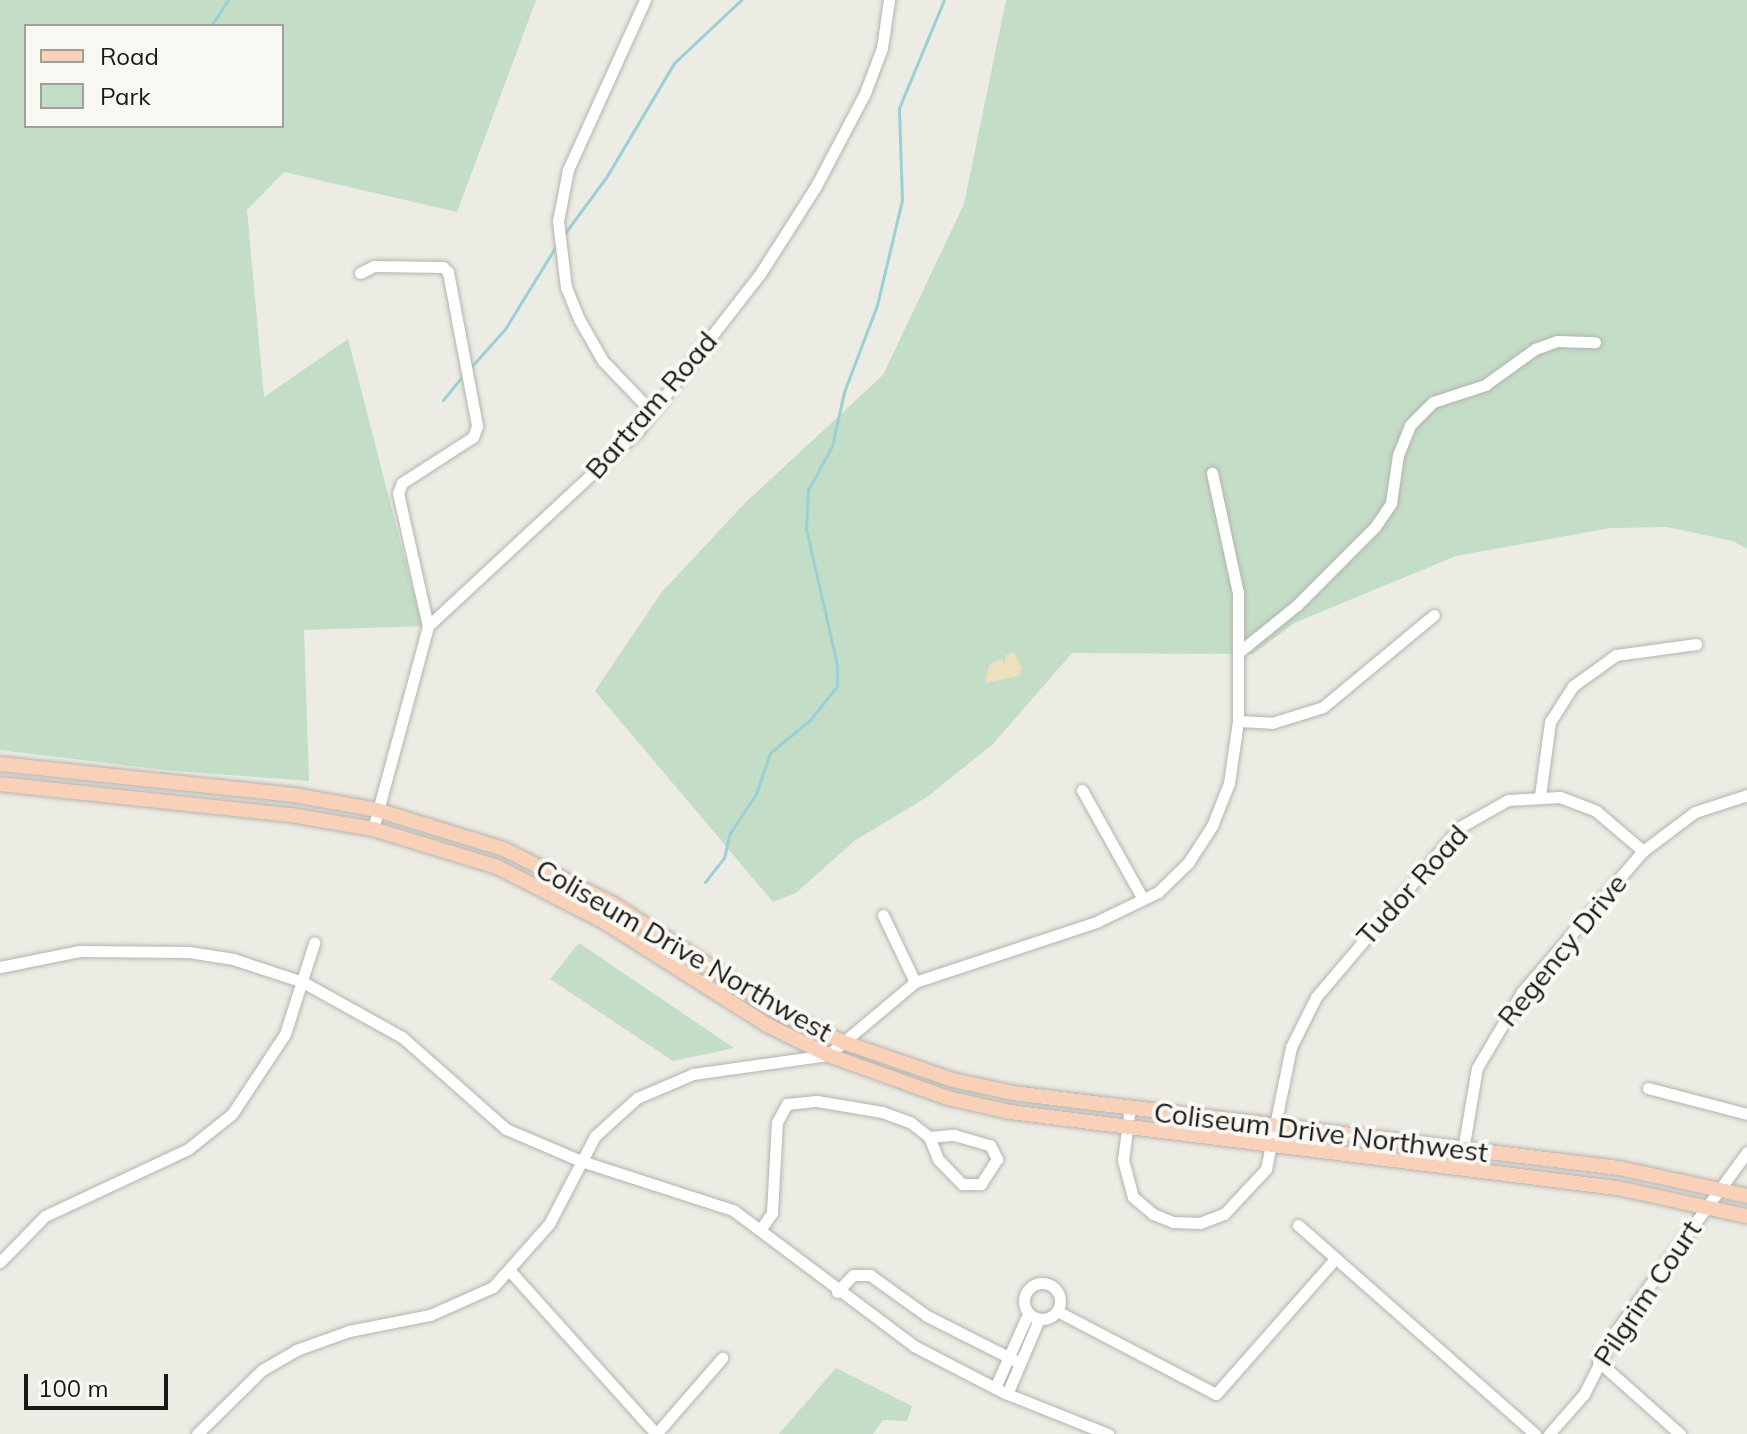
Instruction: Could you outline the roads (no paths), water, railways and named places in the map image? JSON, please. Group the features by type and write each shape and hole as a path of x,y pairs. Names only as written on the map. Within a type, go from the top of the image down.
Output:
{"main road":[{"name":"Coliseum Drive Northwest","path":"0,764 163,779 377,810 504,849 561,876 784,1014 843,1042 953,1080 1130,1107 1619,1168 1747,1196"},
{"name":"Coliseum Drive Northwest","path":"0,784 160,799 373,829 497,867 552,894 691,981 828,1055 948,1098 1127,1127 1460,1168 1706,1205 1747,1216"}],"street":[{"path":"645,0 568,170 558,221 566,287 579,319 603,361 651,411"},
{"name":"Bartram Road","path":"428,626 596,473 651,411 765,267 818,183 876,65 889,0"},
{"path":"360,273 374,266 443,267 448,272 477,426 473,437 402,483 398,493 428,626 373,829"},
{"path":"1239,652 1297,605 1375,527 1391,503 1398,455 1410,425 1433,402 1485,385 1535,349 1557,341 1595,342"},
{"path":"197,1434 262,1370 286,1355 349,1331 459,1306 510,1271 549,1224 595,1136 623,1108 676,1078 828,1055 915,982 1096,922 1158,892 1188,863 1212,826 1229,783 1238,721 1240,618 1212,473"},
{"path":"1238,721 1272,723 1323,707 1434,615"},
{"path":"1540,796 1550,722 1573,686 1616,655 1696,644"},
{"path":"1082,790 1143,899"},
{"name":"Regency Drive","path":"1460,1168 1468,1105 1486,1045 1522,992 1643,851 1695,812 1747,795"},
{"name":"Tudor Road","path":"1275,1145 1291,1047 1325,985 1460,827 1508,800 1540,796 1585,805 1643,851"},
{"path":"883,915 915,982"},
{"path":"0,1262 45,1216 159,1164 220,1126 276,1054 314,943"},
{"path":"0,967 79,951 189,952 233,959 303,982 402,1037 506,1129 581,1161 712,1202 760,1230 837,1292 914,1346 1082,1429 1108,1434"},
{"path":"1648,1088 1747,1114"},
{"path":"760,1230 772,1213 779,1114 791,1102 882,1112 910,1122 929,1137 938,1159 962,1184 981,1184 991,1174 997,1159 990,1145 954,1135 929,1137"},
{"path":"1130,1107 1123,1168 1133,1197 1153,1214 1187,1224 1213,1220 1231,1209 1266,1169 1275,1145"},
{"name":"Pilgrim Court","path":"1549,1434 1584,1394 1598,1361 1716,1188 1747,1152"},
{"path":"1298,1225 1535,1434"},
{"path":"995,1388 1008,1357 1034,1317 1057,1311 1216,1394 1336,1258"},
{"path":"510,1271 656,1434 722,1358"},
{"path":"837,1292 853,1275 870,1275 927,1316 1020,1363"},
{"path":"1007,1394 1034,1317 1024,1296 1031,1286 1042,1282 1058,1291 1057,1311"},
{"path":"1598,1361 1680,1434"},
{"path":"1073,1434 1082,1429"}],"waterway":[{"path":"212,24 228,0"},
{"path":"565,233 607,176 674,63 741,0"},
{"path":"705,882 724,858 730,833 756,794 770,753 810,720 837,686 837,665 806,529 808,490 832,446 844,392 877,305 902,200 899,108 944,0"},
{"path":"471,367 505,329 556,246"},
{"path":"443,400 463,375"}]}
